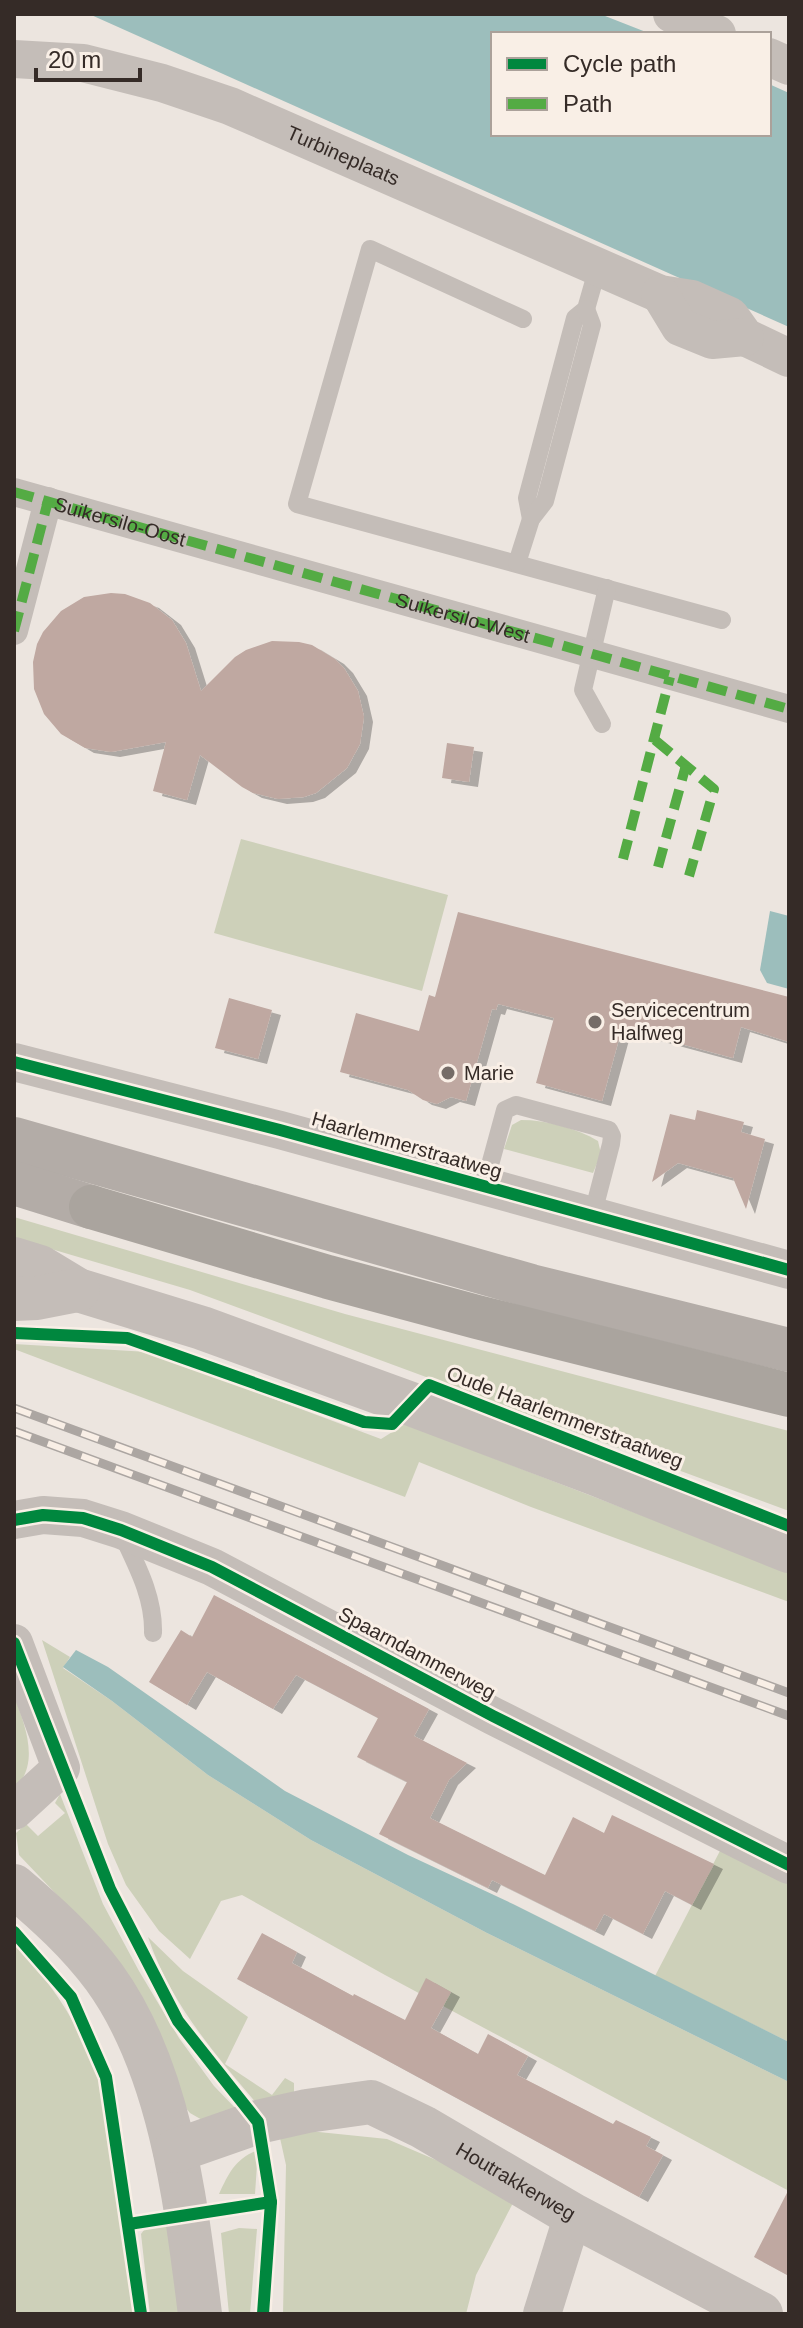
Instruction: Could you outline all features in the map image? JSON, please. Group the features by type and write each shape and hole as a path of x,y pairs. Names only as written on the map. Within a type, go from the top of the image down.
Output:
{"highway":[{"path":"91,1207 477,1317 789,1395"}],"main road":[{"path":"14,1139 531,1286 789,1350"},
{"path":"14,1183 91,1207"}],"street":[{"path":"672,14 712,32"},
{"name":"Turbineplaats","path":"14,59 83,63 162,83 230,106 660,294 680,327 712,340 745,337 789,358"},
{"name":"Suikersilo-Oost","path":"14,492 224,551"},
{"path":"14,631 48,501"},
{"name":"Suikersilo-West","path":"224,551 789,709"},
{"name":"Haarlemmerstraatweg","path":"14,1062 264,1126 789,1270"},
{"name":"Oude Haarlemmerstraatweg","path":"14,1259 40,1267 78,1290 202,1328 411,1404 789,1551"},
{"name":"Oude Haarlemmerstraatweg","path":"14,1299 78,1290"},
{"name":"Spaarndammerweg","path":"14,1520 43,1515 83,1518 212,1567 493,1716 789,1865"},
{"path":"14,1643 61,1768 14,1811"},
{"path":"14,1886 56,1922 103,1976 120,2002 149,2066 175,2151 187,2213 200,2314"},
{"name":"Houtrakkerweg","path":"175,2151 258,2122 371,2102 423,2127 573,2215 761,2314"},
{"path":"542,2314 573,2215"}],"lane":[{"path":"523,319 370,249 297,504 722,620"},
{"path":"517,563 531,519 545,501 592,325 586,309 598,267"},
{"path":"602,724 583,690 607,588"},
{"path":"484,1187 505,1110 509,1106 516,1105 609,1130 611,1144 592,1217"},
{"path":"121,1530 148,1593 153,1613 153,1633"}],"green space":[{"path":"241,839 448,895 422,991 214,933"},
{"path":"521,1120 561,1126 598,1141 601,1154 593,1173 504,1149 512,1125"},
{"path":"14,1217 345,1314 789,1431 789,1511 190,1290 14,1238"},
{"path":"14,1344 148,1352 381,1439 405,1424 789,1572 789,1602 531,1507 419,1462 405,1497 14,1349"},
{"path":"42,1640 70,1657 63,1668 112,1701 208,1775 311,1840 487,1933 789,2082 789,2191 242,1895 221,1901 190,1959 159,1931 126,1885 108,1844"},
{"path":"14,1695 26,1732 29,1756 27,1768 14,1790"},
{"path":"60,1794 103,1904 139,1971 179,2038 214,2086 239,2112 204,2121 190,2113 180,2101 80,1919 19,1855 16,1833 26,1824 38,1836 65,1813 55,1803"},
{"path":"722,1847 789,1881 789,2042 655,1976"},
{"path":"148,1937 183,1971 248,2017 225,2064 272,2095 285,2078 294,2083 294,2093 258,2105 210,2046 181,2005 168,1984"},
{"path":"14,1942 61,2002 81,2036 96,2071 117,2159 135,2314 14,2314"},
{"path":"309,2131 387,2139 469,2174 514,2201 476,2275 466,2314 283,2314 286,2165 280,2138"},
{"path":"258,2150 255,2194 219,2194 238,2162"},
{"path":"167,2225 182,2314 150,2314 141,2234 144,2230"},
{"path":"239,2228 257,2229 250,2314 229,2314 221,2233"}],"water":[{"path":"89,14 600,14 646,32 491,32 491,136 771,136 771,85 789,93 789,327"},
{"path":"770,911 789,916 789,989 767,983 760,970"},
{"path":"76,1650 108,1667 285,1791 408,1855 789,2042 789,2082 487,1933 311,1840 208,1775 63,1667"}],"building":[{"path":"125,594 150,603 172,620 186,643 201,691 235,657 272,641 312,645 335,659 358,691 364,717 360,744 347,768 316,793 278,799 242,787 200,755 187,800 153,791 166,742 111,752 85,748 61,734 44,714 34,689 33,662 37,644 61,611 84,597"},
{"path":"447,743 474,747 469,782 442,778"},
{"path":"458,912 789,997 789,1042 741,1027 733,1058 622,1028 602,1101 536,1083 554,1018 498,1004 496,1010 492,1009 466,1101 451,1097 437,1104 423,1100 408,1090 340,1072 356,1013 419,1031 429,995 435,997"},
{"path":"229,998 272,1010 258,1059 215,1048"},
{"path":"697,1110 744,1122 741,1132 765,1139 746,1209 733,1178 678,1163 652,1182 670,1114 695,1120"},
{"path":"214,1595 429,1709 414,1736 467,1763 449,1780 430,1818 545,1875 573,1817 604,1833 612,1815 714,1864 692,1905 665,1891 643,1934 604,1914 595,1931 492,1880 488,1888 379,1834 407,1782 357,1757 378,1718 296,1675 273,1709 207,1672 187,1705 149,1682 181,1630 192,1637"},
{"path":"262,1933 297,1952 292,1963 405,2020 426,1978 451,1992 431,2028 478,2054 488,2034 528,2056 517,2075 613,2124 616,2120 651,2137 646,2146 663,2155 639,2197 237,1979"},
{"path":"789,2189 789,2276 754,2257"}],"railway":[{"path":"14,1408 789,1693"},
{"path":"14,1431 789,1716"}],"marked path":[{"path":"14,492 789,709"},
{"path":"14,631 48,501"},
{"path":"623,859 670,677"},
{"path":"655,740 714,789 689,876"},
{"path":"658,867 686,765"}],"cycle path":[{"path":"14,1062 280,1130 789,1270"},
{"path":"14,1333 127,1338 364,1422 392,1424 429,1385 789,1526"},
{"path":"14,1520 43,1515 83,1518 212,1567 493,1716 789,1865"},
{"path":"14,1643 110,1889 178,2021 258,2122 271,2202 263,2314"},
{"path":"14,1932 71,1997 106,2077 141,2314"},
{"path":"129,2224 271,2202"}],"place":[{"name":"Servicecentrum Halfweg","path":"595,1022"},
{"name":"Marie","path":"448,1073"}]}
